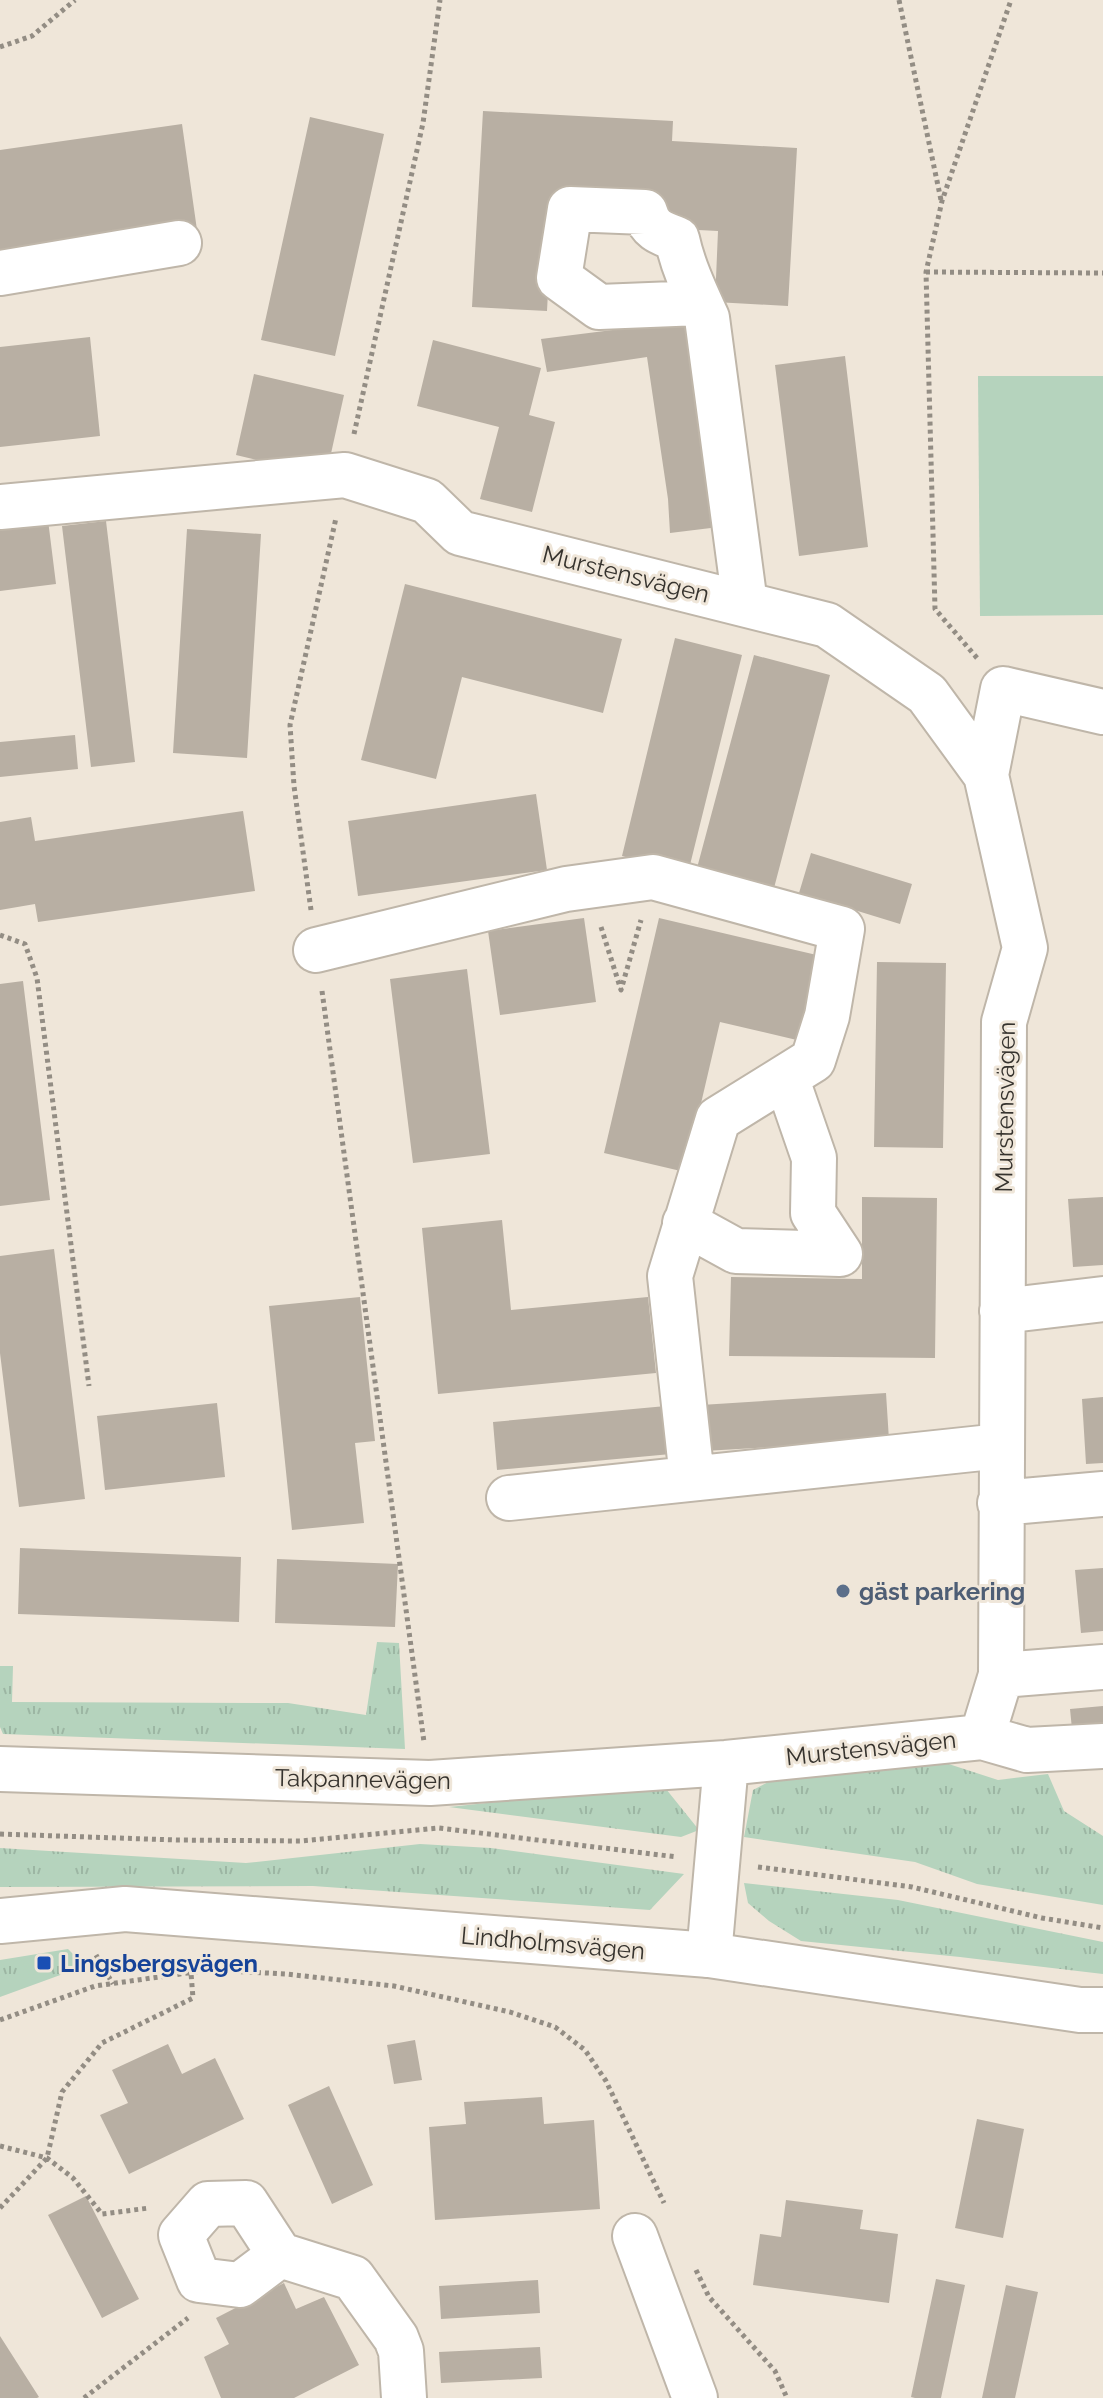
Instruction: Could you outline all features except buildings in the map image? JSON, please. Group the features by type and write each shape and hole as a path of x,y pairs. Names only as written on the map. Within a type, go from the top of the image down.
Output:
{"street":[{"path":"0,273 179,243"},
{"path":"700,303 707,318 745,604"},
{"name":"Murstensvägen","path":"0,507 345,475 427,501 460,533 827,625 927,694 986,775 1025,948 1004,1022 1001,1675 982,1737 726,1763"},
{"path":"986,775 1003,689 1103,712"},
{"path":"316,950 566,889 653,877 842,929 827,1016 813,1060 718,1119 670,1276 692,1478"},
{"path":"685,1223 736,1251 840,1254 813,1213 814,1158 786,1077"},
{"path":"1002,1311 1103,1299"},
{"path":"509,1498 1001,1446"},
{"path":"1000,1503 1103,1494"},
{"path":"1001,1675 1103,1667"},
{"path":"982,1737 1027,1750 1103,1746"},
{"path":"709,1955 726,1763"},
{"name":"Takpannevägen","path":"0,1769 430,1783 726,1763"},
{"name":"Lindholmsvägen","path":"0,1921 125,1909 709,1955 1080,2010 1103,2010"},
{"path":"280,2255 240,2285 199,2280 181,2235 208,2204 246,2203 280,2255 353,2278 396,2338 401,2351 404,2398"},
{"path":"652,2226 695,2398"}],"path":[{"path":"0,47 32,36 75,0"},
{"path":"899,0 942,201"},
{"path":"1003,689 935,609 926,272 942,201 1011,0"},
{"path":"926,272 1103,273"},
{"path":"588,885 621,990 653,877"},
{"path":"0,935 25,944 37,978 89,1386"},
{"path":"0,1834 300,1841 439,1828 912,1887 1042,1918 1103,1928"},
{"path":"0,2020 95,1986 209,1970 286,1974 394,1986 510,2012 555,2027 585,2050 606,2081 652,2226"},
{"path":"0,2208 47,2158 62,2092 102,2043 193,1998 191,1973"},
{"path":"0,2146 47,2158 73,2178 102,2214 154,2207 179,2210 190,2224"},
{"path":"696,2269 709,2297 775,2371 787,2398"},
{"path":"84,2398 194,2314 212,2281"}],"green space":[{"path":"978,376 1103,376 1103,615 980,616"},
{"path":"377,1642 399,1643 405,1749 3,1734 0,1727 0,1666 13,1666 12,1702 288,1703 366,1715"},
{"path":"924,1756 998,1780 1048,1774 1064,1811 1103,1836 1103,1905 977,1884 915,1862 744,1837 753,1790 782,1775"},
{"path":"662,1784 699,1830 681,1837 449,1807"},
{"path":"420,1844 491,1848 684,1874 650,1910 313,1886 0,1887 0,1848 246,1863"},
{"path":"744,1883 898,1900 1103,1942 1103,1974 801,1941 748,1903"},
{"path":"68,1949 85,1966 0,1997 0,1960"}],"place":[{"name":"gäst parkering","path":"843,1591"},
{"name":"Lingsbergsvägen","path":"44,1963"}]}
